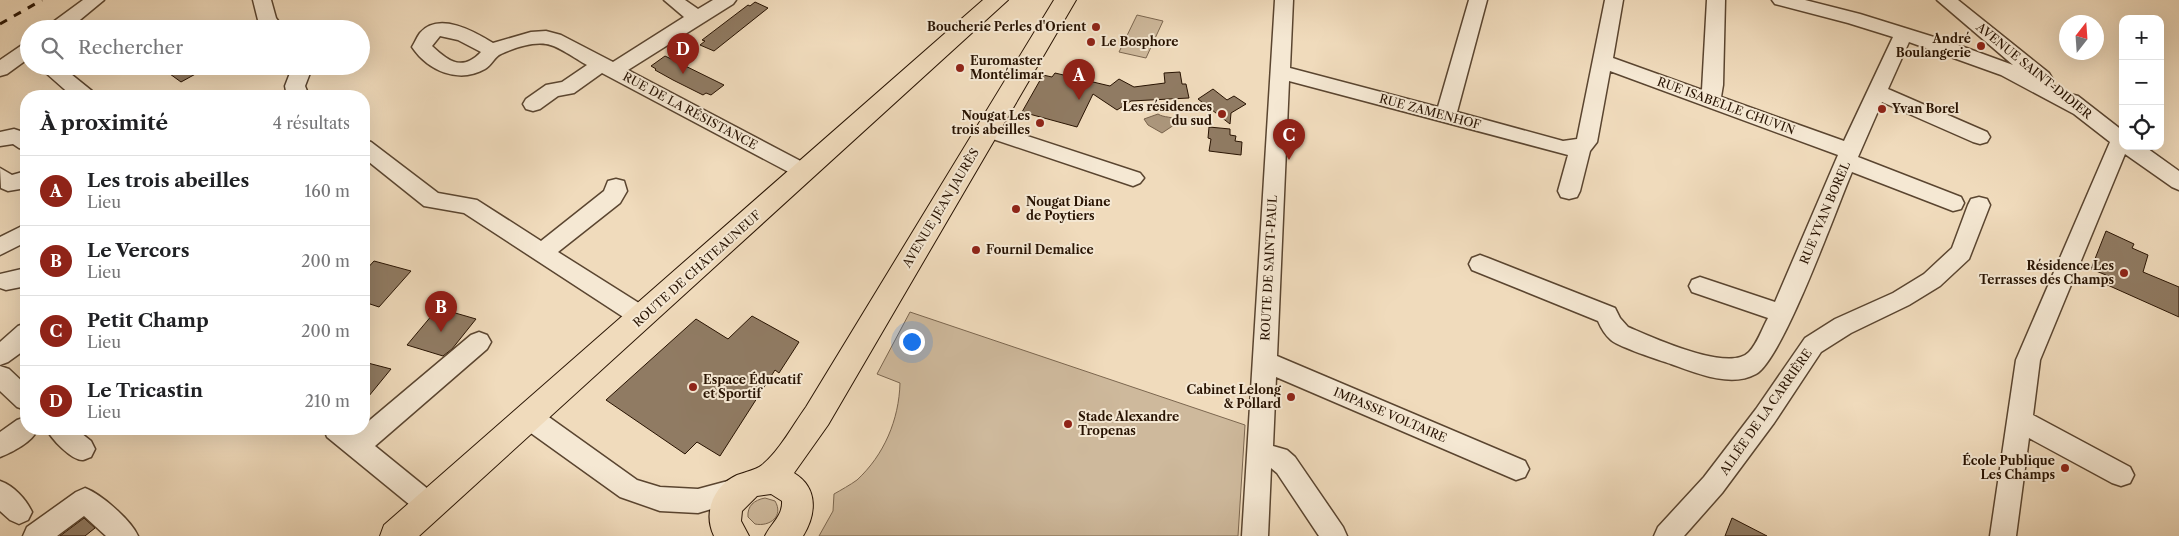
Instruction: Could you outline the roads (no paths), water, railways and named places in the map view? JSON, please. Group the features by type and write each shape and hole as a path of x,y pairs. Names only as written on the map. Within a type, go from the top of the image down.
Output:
{"main road":[{"name":"ROUTE DE CHÂTEAUNEUF","path":"396,536 997,0"},
{"name":"AVENUE JEAN JAURÈS","path":"780,483 817,416 1065,0"},
{"path":"732,514 748,484 780,483 798,501 795,521 781,536"}],"street":[{"path":"68,20 95,0"},
{"path":"262,0 267,20"},
{"path":"673,0 697,18"},
{"name":"RUE DE LA RÉSISTANCE","path":"608,67 727,0"},
{"name":"ROUTE DE SAINT-PAUL","path":"1255,536 1284,0"},
{"path":"1446,115 1478,0"},
{"path":"1569,190 1580,148 1587,142 1614,0"},
{"path":"1710,100 1713,78 1716,0"},
{"path":"1781,0 1904,33 2008,70 2044,79"},
{"name":"AVENUE SAINT-DIDIER","path":"1946,0 2119,139"},
{"name":"RUE YVAN BOREL","path":"1480,264 1607,315 1611,324 1620,334 1676,356 1705,365 1733,370 1747,367 1758,359 1782,314 1848,156 1904,33"},
{"path":"491,50 546,36 562,42 608,67"},
{"path":"0,70 20,56"},
{"name":"RUE ISABELLE CHUVIN","path":"1602,61 1710,100 1848,156 1953,203"},
{"path":"533,104 553,90 567,88 608,67"},
{"name":"RUE DE LA RÉSISTANCE","path":"608,67 805,172"},
{"path":"2008,70 2083,110"},
{"name":"RUE ZAMENHOF","path":"1281,72 1563,148 1580,148"},
{"path":"59,75 78,90"},
{"path":"296,90 294,86 299,75"},
{"path":"1877,92 1980,137"},
{"path":"988,130 1132,178"},
{"path":"0,139 11,136 20,138"},
{"path":"2004,536 2028,360 2121,150"},
{"name":"AVENUE SAINT-DIDIER","path":"2134,150 2179,182"},
{"path":"370,152 432,200 469,206 642,317"},
{"path":"0,176 8,183 20,182"},
{"path":"542,253 612,197 616,187"},
{"name":"ALLÉE DE LA CARRIÈRE","path":"1666,536 1713,485 1813,345 1843,326 1901,299 1932,280 1961,253 1980,205"},
{"path":"0,247 20,235"},
{"path":"1700,286 1782,314"},
{"path":"0,355 20,340"},
{"path":"370,435 479,342"},
{"name":"IMPASSE VOLTAIRE","path":"1264,361 1516,469"},
{"path":"0,376 20,394"},
{"path":"530,418 569,444 591,463 629,489 660,499 698,501 732,514"},
{"path":"2021,421 2121,475"},
{"path":"0,446 20,432"},
{"path":"66,435 82,448"},
{"path":"343,435 430,506"},
{"path":"357,446 370,435"},
{"path":"1259,454 1278,458 1286,465 1334,536"},
{"path":"0,493 19,512"},
{"path":"36,536 85,500 125,536"}],"railway":[{"path":"0,24 42,0"}],"place":[{"name":"Boucherie Perles d'Orient","path":"1096,27"},
{"name":"Le Bosphore","path":"1091,42"},
{"name":"André Boulangerie","path":"1981,46"},
{"name":"Euromaster Montélimar","path":"960,68"},
{"name":"Le Tricastin","path":"683,74"},
{"name":"Les trois abeilles","path":"1079,100"},
{"name":"Yvan Borel","path":"1882,109"},
{"name":"Les résidences du sud","path":"1222,114"},
{"name":"Nougat Les trois abeilles","path":"1040,123"},
{"name":"Petit Champ","path":"1289,160"},
{"name":"Nougat Diane de Poytiers","path":"1016,209"},
{"name":"Fournil Demalice","path":"976,250"},
{"name":"Résidence Les Terrasses des Champs","path":"2124,273"},
{"name":"Le Vercors","path":"441,332"},
{"name":"Espace Éducatif et Sportif","path":"693,387"},
{"name":"Cabinet Lelong & Pollard","path":"1291,397"},
{"name":"Stade Alexandre Tropenas","path":"1068,424"},
{"name":"École Publique Les Champs","path":"2065,468"}]}
